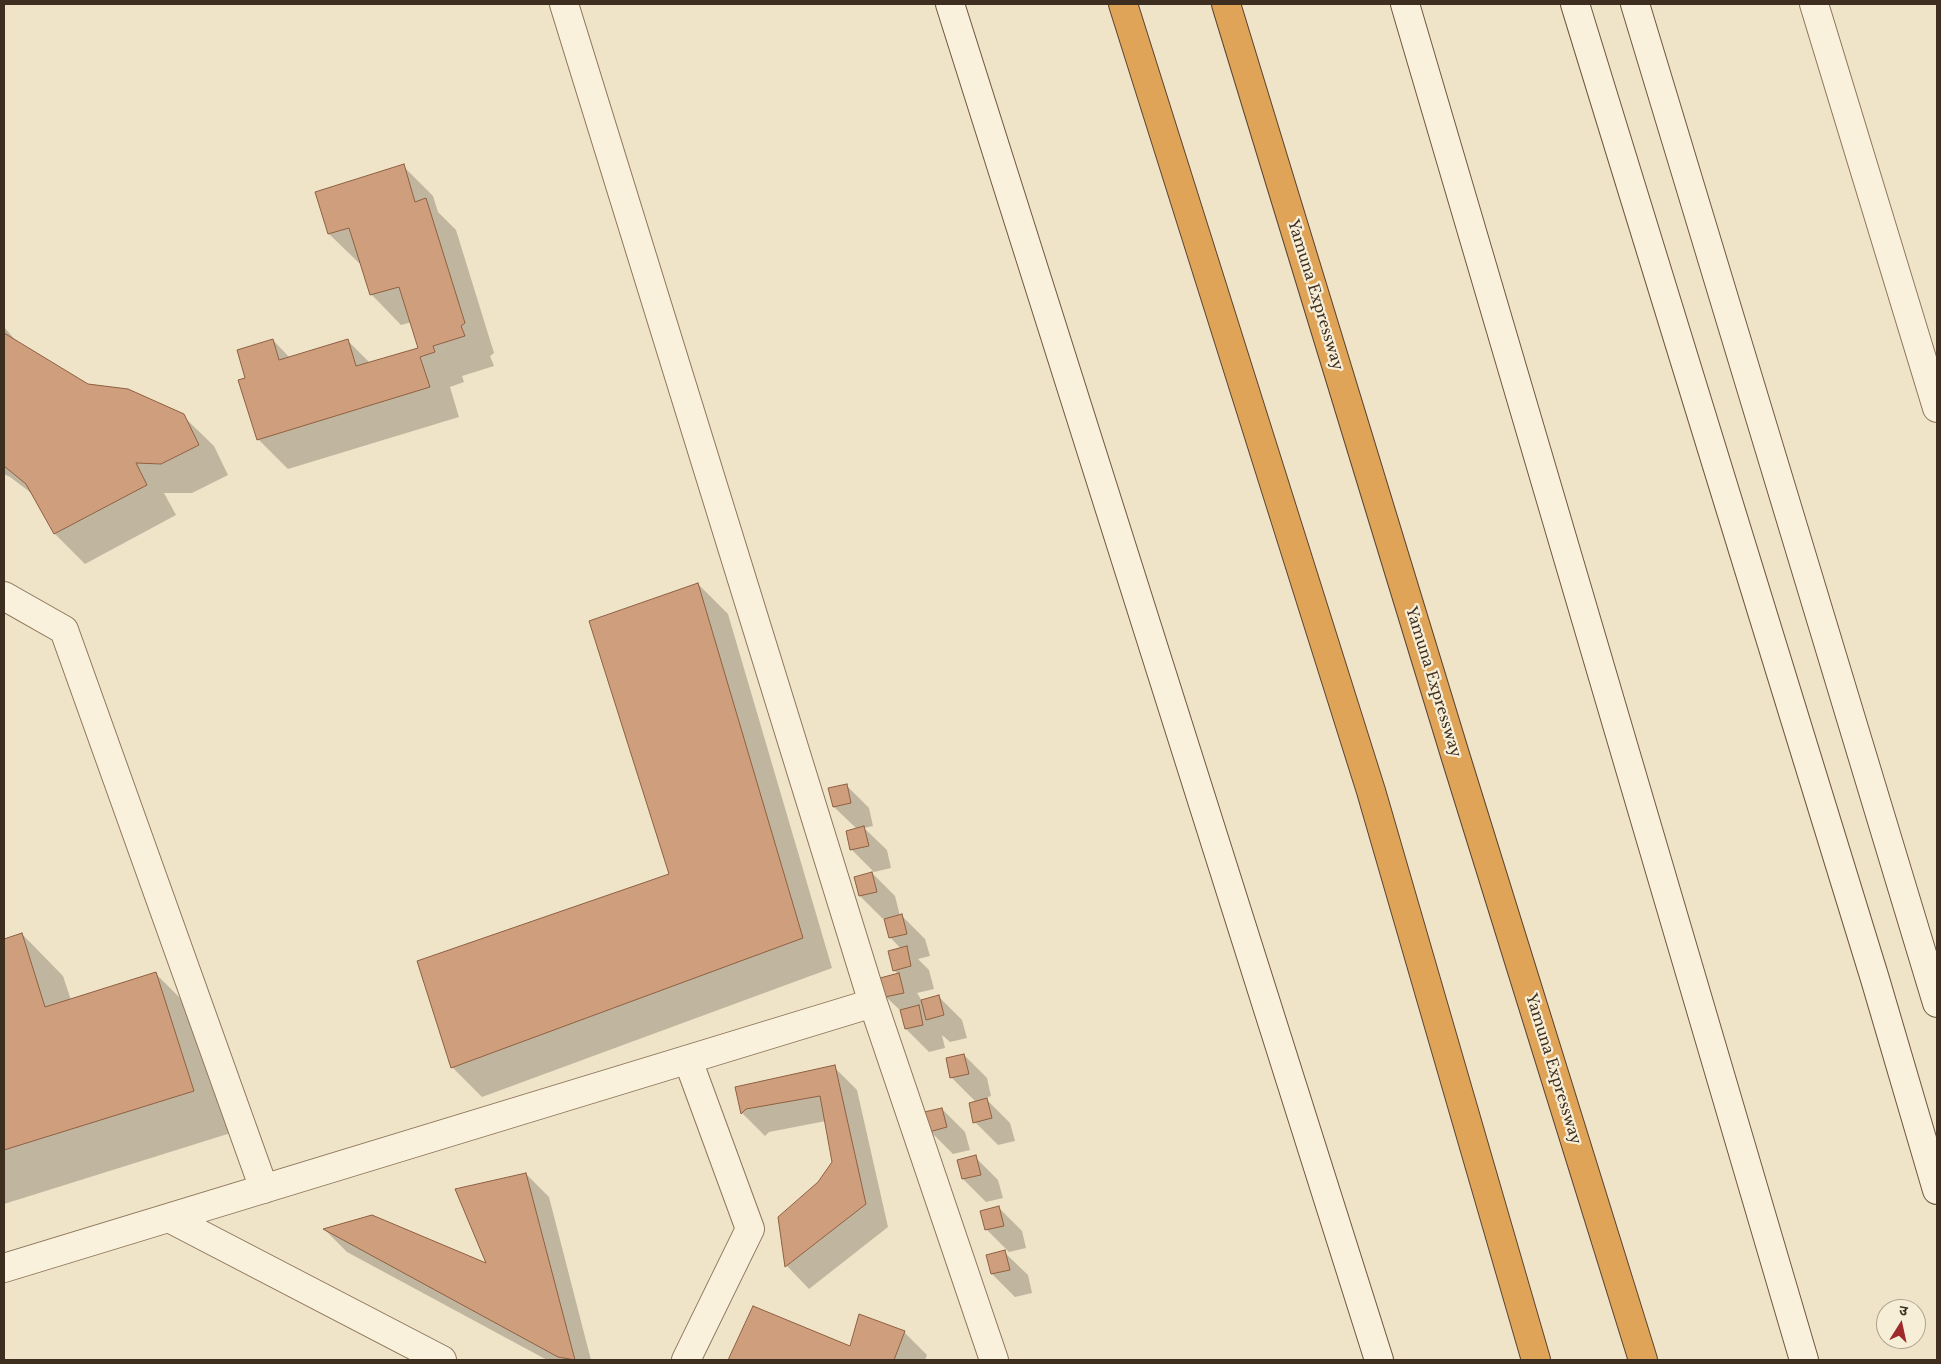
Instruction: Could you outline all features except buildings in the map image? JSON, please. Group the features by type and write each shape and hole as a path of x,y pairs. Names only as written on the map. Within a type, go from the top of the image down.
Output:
{"highway":[{"path":"1123,4 1368,781 1536,1360"},
{"name":"Yamuna Expressway","path":"1226,4 1459,767 1643,1360"}],"street":[{"path":"564,4 873,1003 994,1360"},
{"path":"950,4 1378,1360"},
{"path":"1405,4 1804,1360"},
{"path":"1576,4 1872,970 1937,1190"},
{"path":"1635,4 1937,1002"},
{"path":"1814,4 1937,408"},
{"path":"4,596 64,630 264,1189"},
{"path":"4,1268 873,1003"},
{"path":"686,1360 750,1229 688,1060"},
{"path":"169,1218 442,1360"}]}
